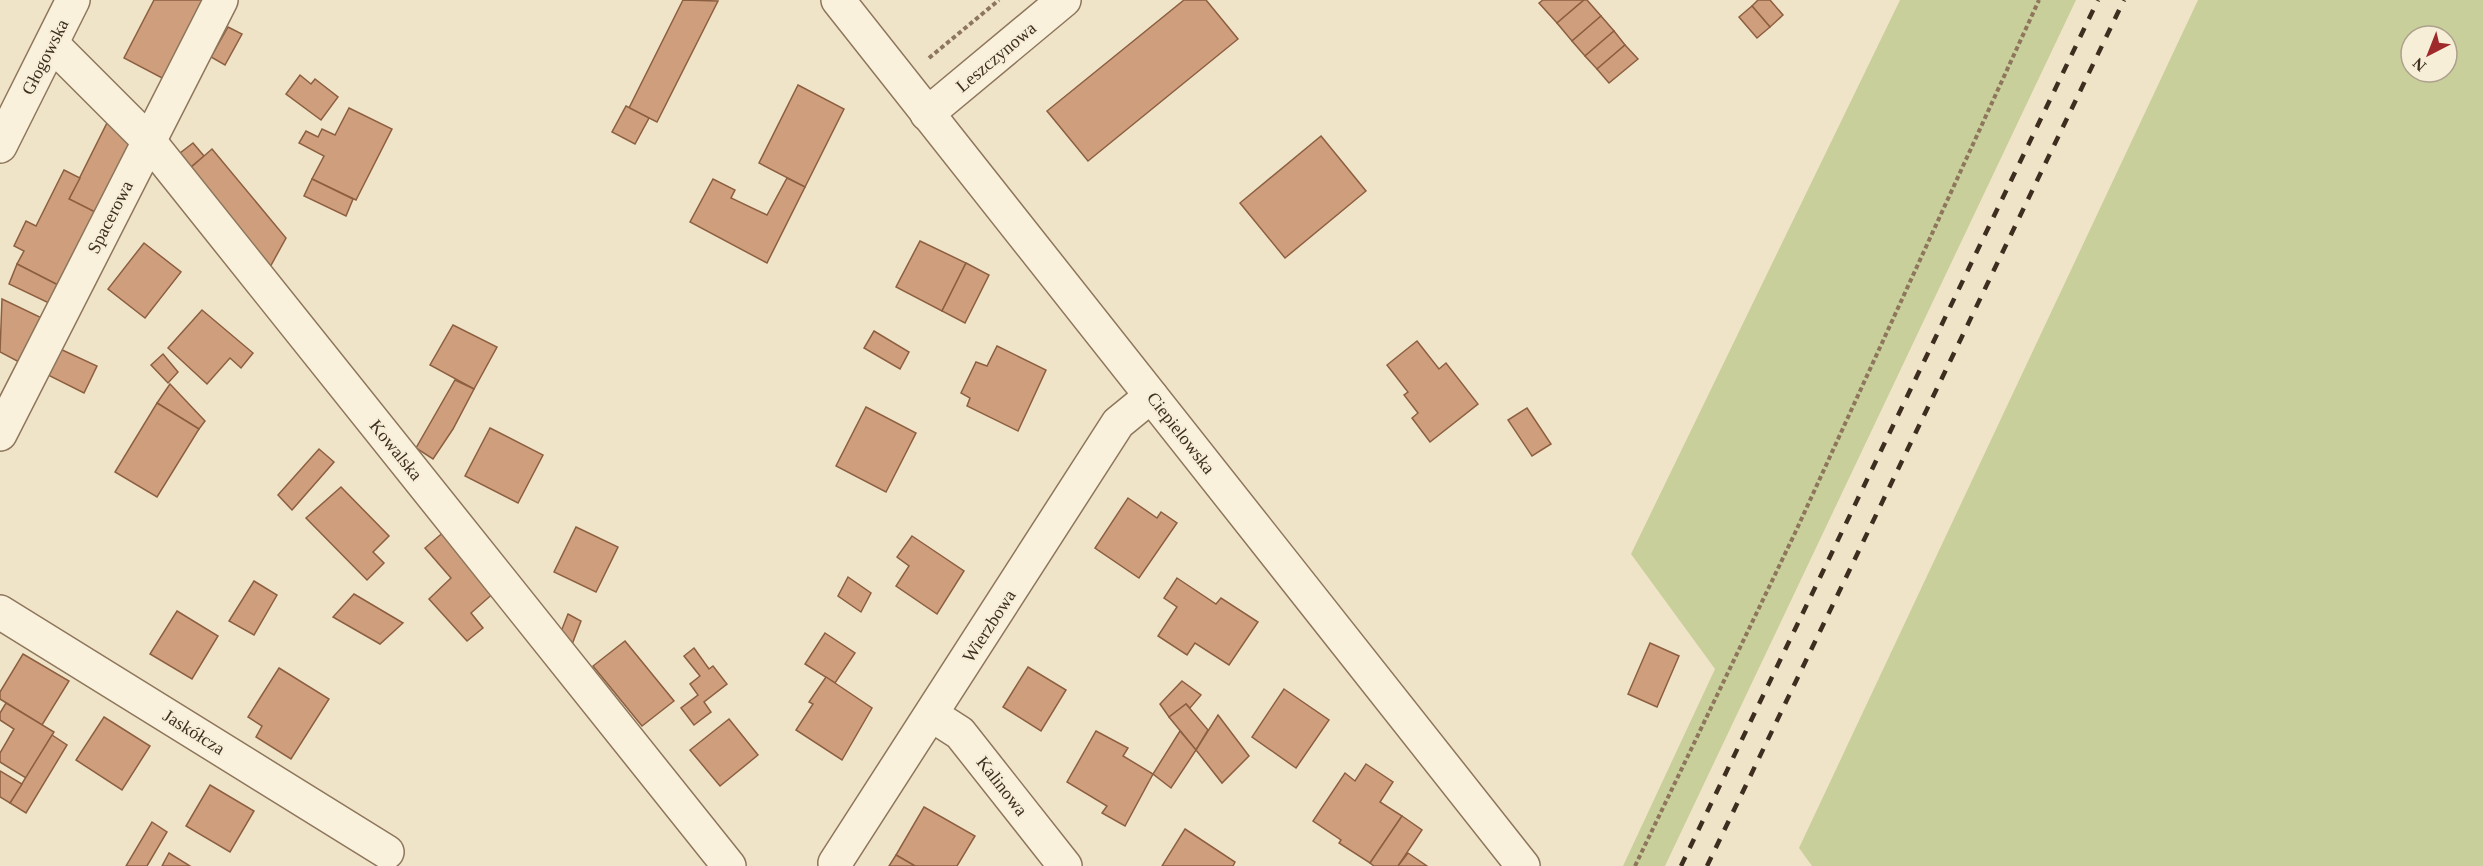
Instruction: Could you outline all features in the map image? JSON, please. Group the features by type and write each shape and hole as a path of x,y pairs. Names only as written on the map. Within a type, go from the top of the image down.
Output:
{"street":[{"name":"Głogowska","path":"0,146 74,0"},
{"name":"Spacerowa","path":"0,434 221,0"},
{"name":"Ciepielowska","path":"838,0 1523,866"},
{"name":"Leszczynowa","path":"927,114 1064,0"},
{"name":"Kowalska","path":"52,44 149,141 729,866"},
{"name":"Wierzbowa","path":"829,865 932,715 1118,423 1152,396"},
{"name":"Jaskółcza","path":"0,612 387,852"},
{"name":"Kalinowa","path":"932,715 960,733 1065,866"}],"path":[{"path":"1635,866 1795,533 2039,0"}],"green space":[{"path":"1900,0 2076,0 1665,866 1623,866 1715,669 1631,554"},
{"path":"2198,0 2483,0 2483,866 1812,866 1799,848"}],"building":[{"path":"154,0 204,0 164,79 124,58"},
{"path":"683,0 718,1 657,122 629,108"},
{"path":"1184,0 1206,0 1238,39 1088,161 1047,111"},
{"path":"1543,0 1584,0 1557,23 1539,3"},
{"path":"1584,0 1587,0 1601,16 1572,41 1557,23"},
{"path":"1758,0 1770,0 1783,15 1770,27 1752,6"},
{"path":"1752,6 1770,27 1757,38 1739,17"},
{"path":"1601,16 1614,31 1585,56 1572,41"},
{"path":"228,27 242,34 225,65 211,57"},
{"path":"1614,31 1625,45 1597,69 1585,56"},
{"path":"1625,45 1638,59 1609,83 1597,69"},
{"path":"300,75 311,84 315,79 338,97 321,120 286,94"},
{"path":"798,85 844,109 805,187 759,163"},
{"path":"626,106 649,118 635,144 612,132"},
{"path":"349,108 392,129 356,200 312,179 324,156 299,143 306,131 318,137 322,129 335,135"},
{"path":"108,121 133,140 97,213 69,199"},
{"path":"1321,136 1366,191 1285,258 1240,203"},
{"path":"193,143 204,156 186,171 175,157"},
{"path":"212,149 286,238 269,269 188,170"},
{"path":"64,170 80,178 69,199 97,213 60,286 17,264 24,251 14,246 26,221 36,226"},
{"path":"787,178 805,187 767,263 690,222 713,179 735,190 731,198 767,215"},
{"path":"312,179 353,199 346,216 304,196"},
{"path":"920,241 966,263 942,311 896,287"},
{"path":"144,243 181,272 145,318 108,289"},
{"path":"966,263 989,275 965,323 942,311"},
{"path":"17,264 60,286 51,304 9,284"},
{"path":"2,299 44,319 21,363 0,352"},
{"path":"202,310 253,353 241,368 230,358 207,384 168,348"},
{"path":"453,325 497,347 474,389 430,365"},
{"path":"874,331 909,352 900,369 864,348"},
{"path":"1417,341 1439,369 1446,363 1478,404 1430,442 1412,418 1418,413 1404,395 1408,392 1387,365"},
{"path":"997,346 1046,370 1018,431 967,406 970,398 961,393 976,362 987,366"},
{"path":"58,348 97,366 84,393 46,374"},
{"path":"163,354 178,372 168,383 151,365"},
{"path":"455,380 474,389 453,429 433,459 416,448"},
{"path":"170,384 205,421 199,429 157,403"},
{"path":"157,403 199,429 157,497 115,472"},
{"path":"866,407 916,433 886,492 836,466"},
{"path":"1527,408 1551,444 1532,456 1508,420"},
{"path":"490,428 543,455 518,503 465,476"},
{"path":"319,449 334,462 292,510 278,495"},
{"path":"341,487 389,536 373,552 384,563 367,580 306,518"},
{"path":"1128,498 1157,518 1161,512 1177,523 1139,578 1095,548"},
{"path":"576,527 618,547 596,592 554,572"},
{"path":"446,530 496,591 471,613 483,628 467,641 429,599 451,578 425,548"},
{"path":"912,536 964,571 937,614 896,586 909,566 897,557"},
{"path":"848,577 871,593 861,612 838,596"},
{"path":"1177,578 1216,604 1221,598 1258,622 1229,665 1195,643 1187,655 1158,636 1177,607 1164,598"},
{"path":"254,581 277,595 254,635 229,621"},
{"path":"354,594 403,623 380,644 333,617"},
{"path":"177,611 218,636 192,679 150,654"},
{"path":"568,614 581,621 571,647 560,634"},
{"path":"825,633 855,653 835,683 805,664"},
{"path":"625,641 674,701 642,726 593,666"},
{"path":"1650,643 1679,656 1657,707 1628,694"},
{"path":"694,648 709,669 713,666 727,684 704,702 711,712 694,725 681,708 698,695 690,684 700,676 684,656"},
{"path":"23,654 69,681 42,725 0,699 0,692"},
{"path":"1028,667 1066,690 1041,731 1003,707"},
{"path":"279,668 329,699 291,759 256,737 262,726 248,717"},
{"path":"826,677 872,708 842,760 796,730 813,704 809,702"},
{"path":"1182,681 1201,695 1190,708 1186,704 1169,717 1160,704"},
{"path":"1284,689 1329,720 1296,768 1252,737"},
{"path":"6,703 54,732 26,778 0,762 0,753 14,729 0,720 0,713"},
{"path":"1186,704 1208,730 1196,750 1169,717"},
{"path":"1218,715 1249,756 1222,783 1196,750"},
{"path":"104,717 150,746 122,790 76,760"},
{"path":"729,719 758,755 720,786 690,750"},
{"path":"1096,731 1128,748 1123,756 1153,774 1125,826 1102,813 1107,806 1067,782"},
{"path":"1180,731 1196,750 1171,788 1153,774"},
{"path":"52,735 67,745 26,813 10,803"},
{"path":"1366,764 1393,782 1380,802 1402,816 1370,863 1339,843 1341,840 1313,821 1345,773 1355,781"},
{"path":"0,771 22,784 10,803 0,797"},
{"path":"210,785 254,811 230,852 186,826"},
{"path":"924,807 975,836 957,866 915,866 896,855"},
{"path":"1402,816 1422,830 1398,866 1374,866 1370,863"},
{"path":"152,822 167,832 147,866 126,866"},
{"path":"1185,829 1235,862 1233,866 1162,866"},
{"path":"169,853 190,866 162,866"},
{"path":"1408,853 1427,866 1398,866"},
{"path":"896,855 915,866 889,866"}],"railway":[{"path":"1681,866 2098,0"},
{"path":"1707,866 2124,0"}]}
